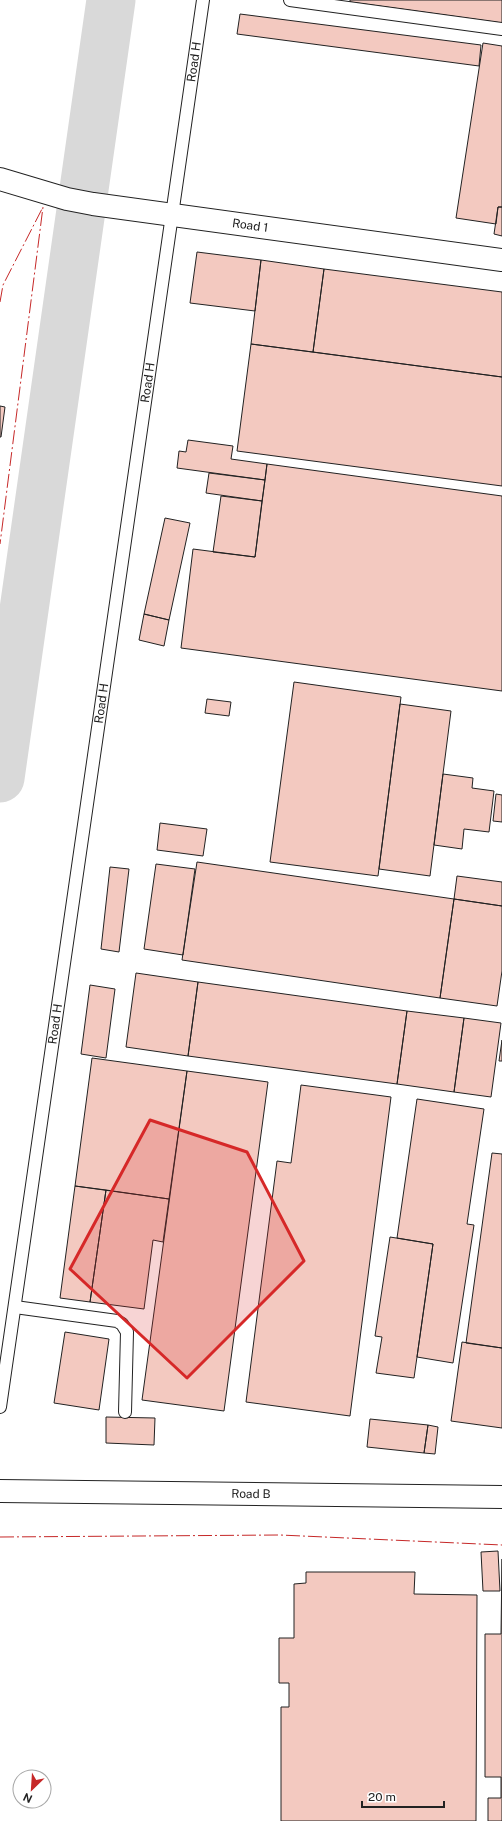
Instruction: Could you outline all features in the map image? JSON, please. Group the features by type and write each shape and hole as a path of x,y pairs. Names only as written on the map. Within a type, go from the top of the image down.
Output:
{"street":[{"name":"Road 1","path":"0,179 67,200 173,216 502,260"},
{"name":"Road B","path":"0,1491 502,1497"}],"lane":[{"name":"Road H","path":"0,1407 203,0"},
{"path":"290,0 502,29"},
{"path":"15,1307 117,1321 122,1324 127,1332 125,1412"}],"highlighted area":[{"path":"150,1120 247,1152 304,1261 187,1378 70,1269"}],"building":[{"path":"350,0 502,0 502,23 350,2"},
{"path":"240,14 481,45 479,66 237,34"},
{"path":"483,43 502,46 502,207 498,207 496,224 456,218"},
{"path":"498,207 502,207 502,236 494,234"},
{"path":"197,252 261,260 255,311 190,303"},
{"path":"261,260 324,269 313,352 251,344"},
{"path":"324,269 502,292 502,377 313,352"},
{"path":"251,344 502,377 502,486 237,451"},
{"path":"0,406 5,407 1,437 0,437"},
{"path":"188,440 233,446 231,459 267,464 265,480 177,468 179,451 186,452"},
{"path":"267,464 502,496 502,691 181,648 193,549 255,557"},
{"path":"209,473 265,480 262,501 206,493"},
{"path":"221,496 262,501 255,557 213,552"},
{"path":"165,518 190,523 169,620 144,614"},
{"path":"144,614 169,620 164,646 139,640"},
{"path":"294,682 401,697 378,876 270,862"},
{"path":"207,699 231,702 229,716 205,713"},
{"path":"400,704 451,711 430,876 379,869"},
{"path":"443,774 473,778 472,788 494,791 489,832 464,829 462,849 434,845"},
{"path":"496,794 502,795 502,822 493,821"},
{"path":"160,823 207,829 203,856 157,850"},
{"path":"197,862 454,899 440,998 182,960"},
{"path":"156,864 195,869 183,955 144,949"},
{"path":"110,867 129,869 119,952 101,949"},
{"path":"457,876 502,882 502,906 454,899"},
{"path":"454,899 502,906 502,971 497,1006 440,998"},
{"path":"136,973 198,982 188,1056 126,1047"},
{"path":"198,982 407,1011 397,1084 188,1056"},
{"path":"90,985 115,989 106,1058 81,1054"},
{"path":"407,1011 464,1018 454,1092 397,1084"},
{"path":"464,1018 501,1023 491,1097 454,1092"},
{"path":"502,1040 502,1061 499,1061"},
{"path":"92,1058 187,1071 169,1199 75,1186"},
{"path":"187,1071 268,1082 224,1411 142,1400"},
{"path":"301,1085 391,1097 350,1416 246,1402 277,1161 291,1163"},
{"path":"417,1099 484,1109 467,1224 474,1225 453,1363 417,1357 433,1244 397,1238"},
{"path":"492,1153 502,1154 502,1348 466,1343"},
{"path":"75,1186 106,1190 90,1302 60,1298"},
{"path":"106,1190 169,1199 163,1242 153,1240 144,1309 90,1302"},
{"path":"390,1237 433,1244 414,1378 376,1373 382,1337 375,1336"},
{"path":"65,1332 109,1339 99,1410 54,1403"},
{"path":"462,1342 502,1348 502,1428 451,1421"},
{"path":"106,1417 155,1418 154,1445 106,1443"},
{"path":"370,1419 428,1425 424,1453 367,1447"},
{"path":"428,1425 438,1427 435,1454 424,1453"},
{"path":"498,1551 500,1591 483,1591 481,1552"},
{"path":"502,1559 502,1821 488,1821 488,1798 501,1798 501,1777 485,1777 485,1634 501,1634"},
{"path":"306,1572 415,1572 414,1594 477,1595 476,1821 281,1821 281,1707 289,1707 289,1683 279,1683 279,1638 294,1638 294,1584 306,1583"}],"waterway":[{"path":"0,778 111,0"}],"power":[{"path":"0,302 3,285 43,207 0,544"},
{"path":"0,1537 280,1535 502,1545"}]}
